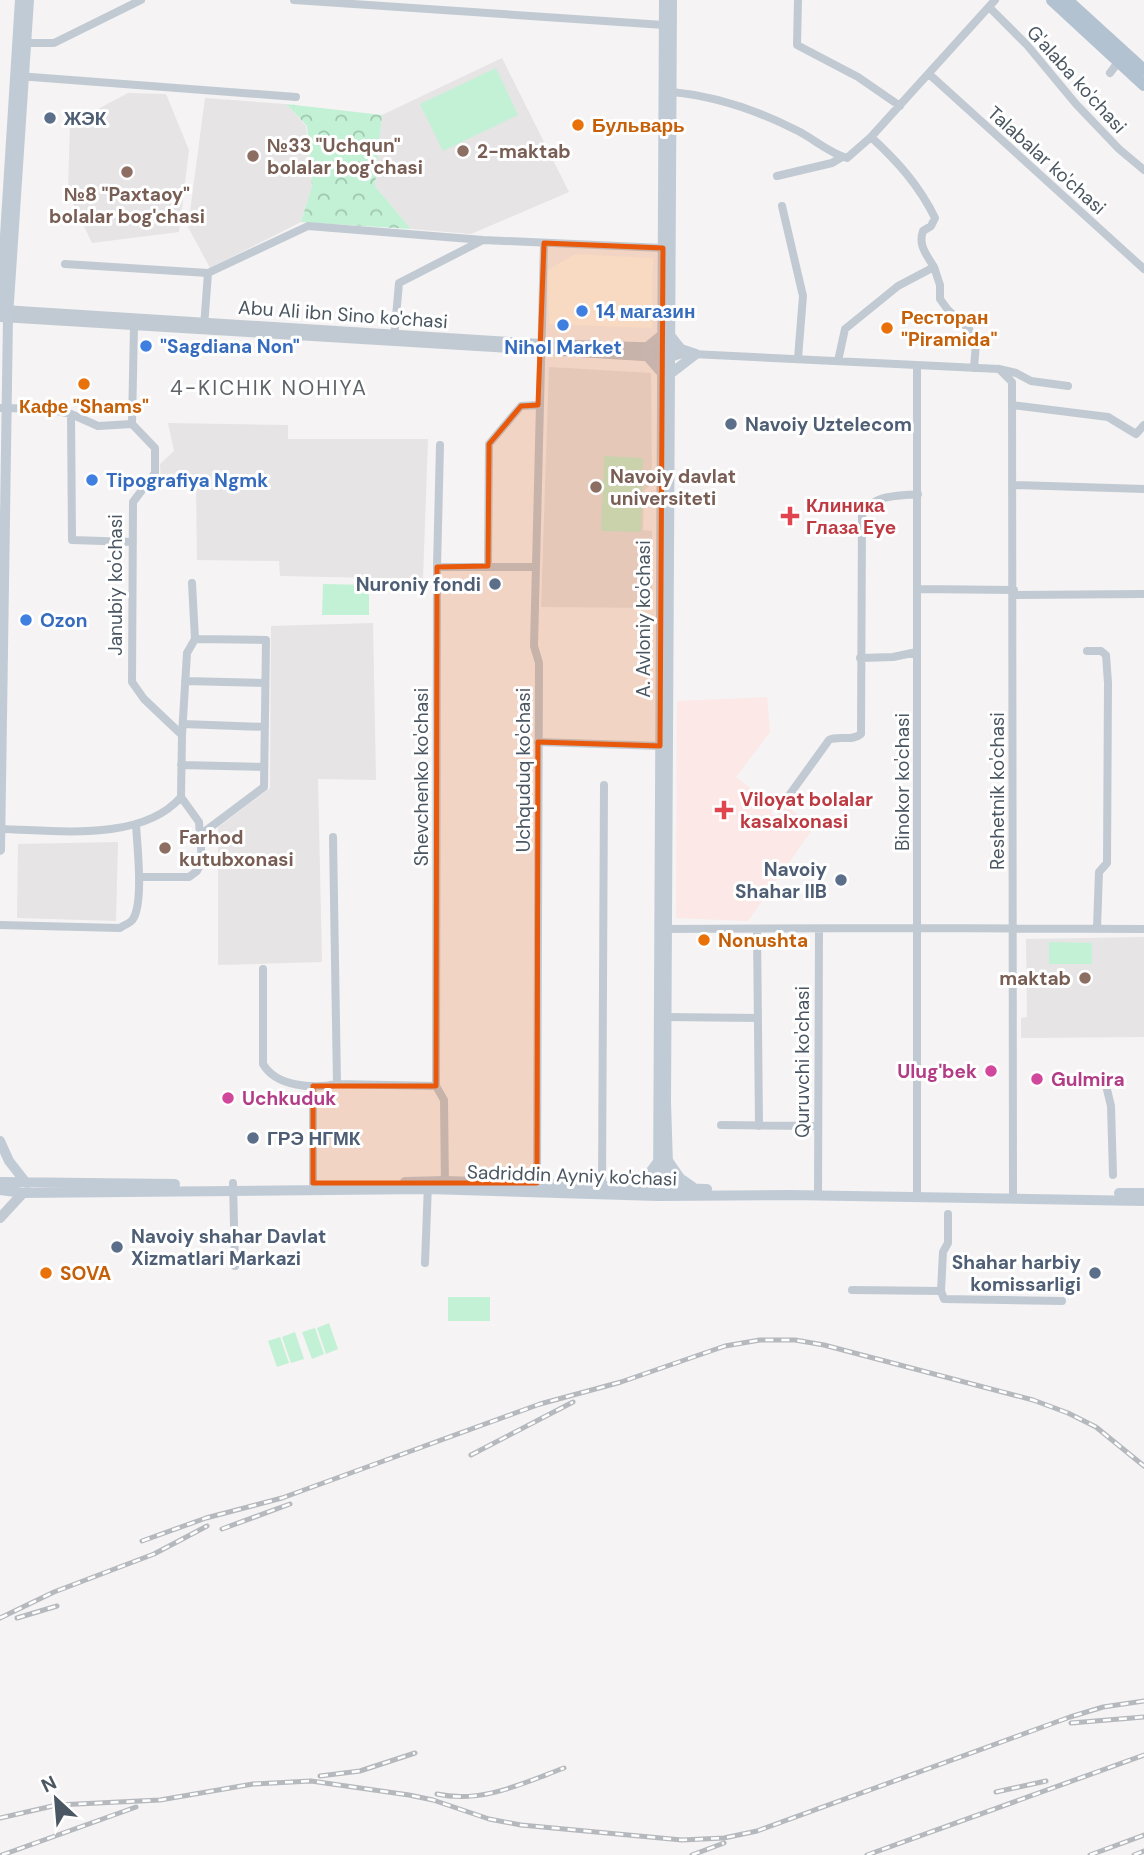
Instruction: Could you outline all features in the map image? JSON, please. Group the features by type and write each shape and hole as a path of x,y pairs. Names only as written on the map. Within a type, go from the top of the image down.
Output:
{"main road":[{"path":"3,313 21,43 20,0"},
{"path":"0,850 5,163 15,75 29,0"},
{"name":"A. Avloniy ko'chasi","path":"664,0 663,248 666,334"},
{"name":"A. Avloniy ko'chasi","path":"664,1192 666,334 672,0"},
{"path":"1052,0 1144,85"},
{"path":"1068,0 1144,70"},
{"path":"666,334 681,349 696,354 666,374 647,352 666,334"},
{"name":"A. Avloniy ko'chasi","path":"663,1161 666,1017 660,746 666,374"},
{"path":"0,1141 25,1188"},
{"path":"630,1187 651,1174 663,1161 680,1178 696,1188"},
{"name":"Sadriddin Ayniy ko'chasi","path":"0,1182 25,1188"},
{"name":"Sadriddin Ayniy ko'chasi","path":"0,1190 445,1185 1144,1201"},
{"name":"Sadriddin Ayniy ko'chasi","path":"602,1190 630,1187 664,1192 696,1188 818,1193"},
{"name":"Sadriddin Ayniy ko'chasi","path":"1013,1196 1144,1193"}],"street":[{"path":"21,43 54,43 141,0"},
{"path":"294,0 664,25"},
{"path":"798,0 797,45 858,77 900,106"},
{"path":"672,92 699,95 738,106 798,130 847,158 871,137 992,3"},
{"name":"G'alaba ko'chasi","path":"992,3 1076,104 1119,149 1144,170"},
{"path":"1110,73 1119,61"},
{"name":"Talabalar ko'chasi","path":"929,74 1144,269"},
{"path":"15,75 296,97"},
{"path":"871,137 911,178 931,209 935,218 931,226 923,231 921,246 934,267 940,285 940,299 947,310 970,329 976,343 974,368"},
{"path":"777,176 832,163 842,157"},
{"path":"782,206 803,296 798,358"},
{"path":"65,264 208,274 309,226 483,240 663,248"},
{"path":"394,338 400,283 483,240"},
{"name":"Uchquduq ko'chasi","path":"537,1187 539,663 534,646 544,243"},
{"path":"838,361 845,329 898,286 934,267"},
{"path":"204,326 208,274"},
{"name":"Abu Ali ibn Sino ko'chasi","path":"3,313 134,326 204,326"},
{"name":"Abu Ali ibn Sino ko'chasi","path":"3,313 541,347 999,369 1016,373 1031,381 1068,386"},
{"path":"4,408 48,409 71,414 98,426 132,424 134,326"},
{"name":"Binokor ko'chasi","path":"917,1194 918,366"},
{"name":"Reshetnik ko'chasi","path":"999,369 1012,382 1013,1196"},
{"path":"488,566 489,444 520,407 538,405"},
{"path":"1012,405 1108,417 1136,434 1144,425"},
{"path":"71,414 72,540 133,542"},
{"name":"Janubiy ko'chasi","path":"132,424 155,448 155,473 133,502 132,682 144,699 182,735"},
{"name":"Shevchenko ko'chasi","path":"440,445 437,567 436,1086 444,1100 445,1185"},
{"path":"1013,485 1144,489"},
{"path":"785,801 829,740 855,738 860,734 862,515 866,507 881,498 918,494"},
{"path":"437,567 536,567"},
{"path":"139,877 189,877 197,871 202,861 200,822 181,797 187,653 195,639 192,583"},
{"path":"918,589 1144,594"},
{"path":"195,639 265,640 264,787 200,835"},
{"path":"1087,651 1101,651 1106,655 1108,683 1107,863 1099,872 1097,928"},
{"path":"860,658 893,657 918,652"},
{"path":"186,681 265,683"},
{"path":"183,724 265,727"},
{"path":"538,742 660,746"},
{"path":"181,765 264,767"},
{"path":"602,1190 604,785"},
{"path":"0,829 105,830 136,824 172,808 181,797"},
{"path":"0,925 120,928 133,920 137,907 139,877 136,824"},
{"path":"333,838 337,1084"},
{"path":"663,929 1144,929"},
{"path":"757,929 760,1126"},
{"name":"Quruvchi ko'chasi","path":"818,1193 819,929"},
{"path":"263,970 262,1064 266,1070 294,1086 436,1086"},
{"path":"666,1017 758,1018"},
{"path":"1103,1073 1111,1105 1113,1175"},
{"path":"313,1086 313,1186"},
{"path":"722,1125 818,1126"},
{"path":"425,1263 428,1185"},
{"path":"233,1186 234,1266"},
{"path":"0,1218 25,1188"},
{"path":"948,1214 948,1243 943,1252 941,1292 944,1299 1062,1301"},
{"path":"852,1290 941,1292"}],"highlighted area":[{"path":"544,243 663,248 660,746 538,742 537,1183 313,1183 313,1086 436,1086 437,567 488,566 489,444 521,406 538,405"}],"shaded area":[{"name":"2-maktab","path":"502,58 569,192 471,234 411,229 375,186 382,115"},
{"name":"№8 \"Paxtaoy\" bolalar bog'chasi","path":"128,93 166,94 189,150 179,232 92,243 68,193 70,124"},
{"name":"№33 \"Uchqun\" bolalar bog'chasi","path":"205,98 286,104 306,126 312,186 301,222 210,268 188,227"},
{"path":"575,254 653,258 652,328 549,324 548,270"},
{"name":"Navoiy davlat universiteti","path":"549,367 651,373 652,484 644,491 643,530 652,531 652,608 541,607"},
{"path":"168,423 288,425 288,439 428,439 423,579 280,576 279,561 197,560 196,487 161,486 160,464 174,451"},
{"path":"373,623 376,780 318,779 322,962 218,965 218,827 270,788 271,626"},
{"name":"Viloyat bolalar kasalxonasi","path":"767,697 770,732 736,777 771,805 772,815 778,815 785,805 814,827 748,921 676,918 677,701"},
{"path":"118,842 116,921 17,918 18,844"},
{"name":"maktab","path":"1144,937 1144,1037 1021,1038 1021,1018 1027,1017 1026,939"}],"green space":[{"path":"496,68 518,115 443,151 420,104"},
{"path":"286,104 382,115 375,186 411,229 301,222 312,186 307,126"},
{"path":"604,456 643,458 641,532 601,531"},
{"path":"323,584 369,585 369,615 322,615"},
{"path":"1049,942 1092,943 1092,964 1049,964"},
{"path":"448,1297 490,1297 490,1321 448,1321"},
{"path":"329,1323 338,1349 326,1354 317,1328"},
{"path":"315,1328 324,1354 312,1359 302,1332"},
{"path":"295,1332 304,1359 291,1363 282,1337"},
{"path":"280,1337 289,1363 277,1367 268,1341"}],"railway":[{"path":"142,1541 206,1518 282,1498 540,1404 621,1382 725,1346 760,1340 795,1340 824,1345 1033,1400 1096,1427 1144,1466"},
{"path":"471,1455 573,1402"},
{"path":"222,1529 290,1504"},
{"path":"0,1618 54,1592 154,1554 207,1526"},
{"path":"17,1618 57,1606"},
{"path":"0,1818 57,1805 160,1800 253,1784 311,1781 433,1800 489,1819 521,1825 682,1840 724,1838 757,1831 1070,1717 1103,1707 1144,1701"},
{"path":"1071,1723 1144,1717"},
{"path":"320,1776 360,1771 415,1753"},
{"path":"867,1855 1144,1755"},
{"path":"437,1794 486,1794 564,1768"},
{"path":"996,1792 1046,1781"},
{"path":"2,1855 136,1807"},
{"path":"1090,1855 1144,1835"},
{"path":"692,1855 724,1843"},
{"path":"1134,1855 1144,1851"}],"place":[{"name":"ЖЭК","path":"50,118"},
{"name":"Бульварь","path":"578,125"},
{"name":"2-maktab","path":"463,151"},
{"name":"№33 \"Uchqun\" bolalar bog'chasi","path":"253,156"},
{"name":"№8 \"Paxtaoy\" bolalar bog'chasi","path":"127,172"},
{"name":"14 магазин","path":"582,311"},
{"name":"Nihol Market","path":"563,325"},
{"name":"Ресторан \"Piramida\"","path":"887,328"},
{"name":"\"Sagdiana Non\"","path":"146,346"},
{"name":"Кафе \"Shams\"","path":"84,384"},
{"name":"Navoiy Uztelecom","path":"731,424"},
{"name":"Tipografiya Ngmk","path":"92,480"},
{"name":"Navoiy davlat universiteti","path":"596,487"},
{"name":"Клиника Глаза Eye","path":"790,516"},
{"name":"Nuroniy fondi","path":"495,584"},
{"name":"Ozon","path":"26,620"},
{"name":"Viloyat bolalar kasalxonasi","path":"724,810"},
{"name":"Farhod kutubxonasi","path":"165,848"},
{"name":"Navoiy Shahar IIB","path":"841,880"},
{"name":"Nonushta","path":"704,940"},
{"name":"maktab","path":"1085,978"},
{"name":"Ulug'bek","path":"991,1071"},
{"name":"Gulmira","path":"1037,1079"},
{"name":"Uchkuduk","path":"228,1098"},
{"name":"ГРЭ НГМК","path":"253,1138"},
{"name":"Navoiy shahar Davlat Xizmatlari Markazi","path":"117,1247"},
{"name":"SOVA","path":"46,1273"},
{"name":"Shahar harbiy komissarligi","path":"1095,1273"}],"district":[{"name":"4-KICHIK NOHIYA","path":"269,388"}]}
